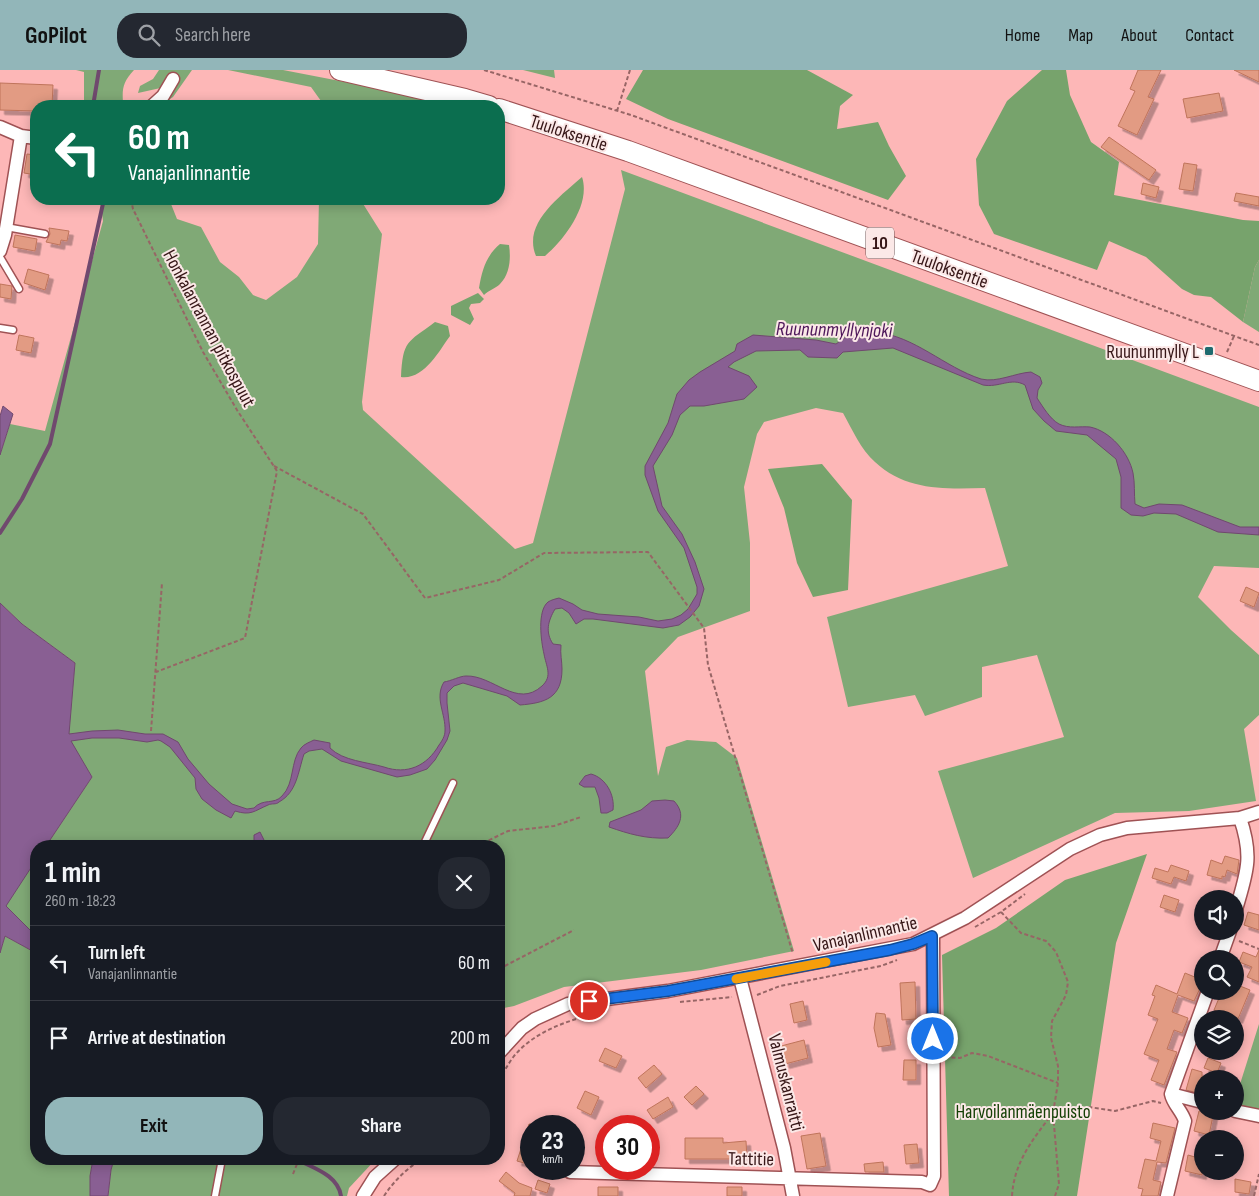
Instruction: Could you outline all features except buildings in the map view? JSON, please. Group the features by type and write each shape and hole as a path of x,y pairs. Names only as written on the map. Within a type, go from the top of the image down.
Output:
{"highway":[{"path":"340,70 468,100"},
{"name":"Tuuloksentie","path":"505,111 628,151 1259,381"}],"street":[{"path":"160,100 173,79"},
{"path":"0,127 21,136 30,137"},
{"path":"0,251 21,136"},
{"name":"Vanajanlinnantie","path":"505,1046 522,1028 535,1019 568,1004 668,991 890,950 913,944 965,918 1070,849 1100,835 1127,828 1240,818 1259,812"},
{"path":"1240,818 1245,831 1249,857 1242,890"},
{"path":"932,936 933,1057"},
{"name":"Valmuskanraitti","path":"740,978 784,1148 793,1196"},
{"path":"1167,1196 1185,1121 1173,1099 1205,1000"},
{"name":"Tattitie","path":"585,1172 790,1177 922,1182 930,1185 934,1176 933,1057"},
{"path":"1173,1099 1194,1101"},
{"path":"1244,1113 1259,1116"},
{"path":"363,1196 375,1177 388,1165"}],"lane":[{"path":"6,226 45,234"},
{"path":"0,257 19,289"},
{"path":"0,328 13,330"},
{"path":"426,840 453,783"},
{"path":"215,1196 221,1165"}],"path":[{"path":"484,70 617,110 1259,345"},
{"path":"617,110 630,70"},
{"name":"Honkalanrannan pitkospuut","path":"132,205 203,352 237,410 274,466 363,514 425,598 499,580 544,553 648,552 704,628 708,665 797,967"},
{"path":"1226,356 1234,336"},
{"path":"156,672 245,638 277,471 274,466"},
{"path":"151,731 162,583"},
{"path":"489,840 508,831 554,826 581,817"},
{"path":"1001,912 1021,933 1046,941 1056,952 1068,982 1066,995 1052,1022 1052,1038 1058,1066 1058,1083 1053,1113 1059,1184 1055,1196"},
{"path":"505,966 574,930"},
{"path":"1241,940 1259,949"},
{"path":"505,1070 514,1056 535,1038 550,1029 599,1013"},
{"path":"933,1057 960,1058 972,1053 988,1056 1058,1083"},
{"path":"1012,1196 1013,1182 1026,1149 1053,1113 1089,1107 1116,1111 1153,1101 1173,1099"},
{"path":"293,1174 297,1165"},
{"path":"384,1196 392,1184 413,1165"},
{"path":"1254,1196 1259,1174"}],"green space":[{"path":"76,70 134,70 124,85 123,100 84,100 84,72"},
{"path":"159,70 192,70 173,97 168,100 176,79 165,87 138,93 140,86 153,79"},
{"path":"228,70 283,70 426,100 320,100 311,87"},
{"path":"523,70 554,70 555,78"},
{"path":"643,70 807,70 853,95 840,106 837,129 878,122 906,176 888,200 668,119 626,99"},
{"path":"1042,70 1066,70 1070,95 1091,142 1119,162 1114,195 1243,220 1259,221 1259,260 1255,267 1243,322 1211,297 1194,295 1182,289 1146,257 1109,241 1097,270 994,234 979,205 976,159 1007,101"},
{"path":"621,170 1259,407 1259,568 1214,566 1198,597 1259,655 1259,715 1244,729 1256,801 1189,811 1115,813 973,878 938,771 1064,737 1037,655 982,667 982,697 925,716 915,695 848,707 827,617 1008,566 985,488 941,488 913,483 900,478 887,471 865,452 843,413 816,408 764,422 757,434 744,487 750,543 750,611 678,637 645,671 658,776 666,747 687,740 716,742 737,758 794,951 701,970 564,987 505,1008 505,840 50,840 92,777 68,738 75,663 22,624 0,603 0,455 10,424 45,431 103,221 101,205 171,205 177,219 201,227 220,262 239,277 253,295 266,300 297,277 318,244 319,205 364,205 382,234 362,402 363,410 515,549 533,543 625,189"},
{"path":"582,177 584,187 583,198 580,209 568,231 545,256 536,256 533,244 534,232 539,222 546,211"},
{"path":"500,244 509,245 510,260 508,271 497,287 484,295 479,288 483,269 491,253"},
{"path":"1259,260 1259,332 1243,322 1255,267"},
{"path":"478,293 484,299 480,303 471,304 469,308 474,319 470,325 451,315 451,306"},
{"path":"435,322 448,326 450,336 424,369 409,377 401,377 403,356 408,344"},
{"path":"822,464 852,500 848,590 813,597 797,563 784,508 768,469"},
{"name":"Harvoilanmäenpuisto","path":"1147,854 1116,943 1077,1196 949,1196 942,955 996,928 1065,880"},
{"path":"30,869 30,930 5,906"},
{"path":"5,936 30,950 30,1165 92,1165 90,1196 0,1196 0,953"},
{"path":"1259,1024 1259,1116 1244,1113 1244,1072"},
{"path":"112,1165 370,1165 349,1188 347,1196 108,1196"}],"shaded area":[{"path":"875,332 903,339 967,374 981,379 993,380 1031,372 1040,377 1042,383 1038,390 1037,398 1056,422 1067,426 1097,429 1118,444 1131,465 1135,504 1144,508 1159,504 1182,505 1240,527 1259,527 1259,535 1218,532 1176,514 1131,515 1121,508 1121,477 1116,459 1087,435 1056,431 1033,409 1025,385 1020,383 1010,382 989,386 983,385 893,348 843,352 837,358 808,357 800,350 756,351 728,367 749,376 757,387 744,399 704,406 690,406 680,415 672,435 653,466 662,506 682,534 695,562 704,589 699,606 690,617 679,625 663,628 593,619 584,619 576,624 569,613 562,608 555,609 549,622 548,631 553,644 561,645 562,669 559,687 550,697 537,703 520,705 507,696 463,683 454,686 447,693 450,731 435,760 427,769 397,777 341,761 322,749 309,751 304,754 296,781 285,798 278,803 269,804 252,812 235,811 231,818 216,810 202,799 196,789 195,778 170,747 161,741 147,742 119,738 92,738 71,741 92,777 50,840 30,840 30,869 6,906 30,930 30,950 5,936 0,953 0,603 22,624 75,663 69,734 118,730 145,734 163,734 178,742 188,759 209,784 232,804 247,809 254,808 261,803 279,799 289,785 298,753 304,745 314,740 330,743 330,748 335,752 356,760 392,769 401,770 416,767 429,758 444,737 445,725 440,694 444,682 464,676 476,677 514,693 523,694 533,692 542,686 547,678 548,671 541,634 541,619 542,612 549,601 559,598 582,610 598,614 639,617 658,621 672,619 688,609 697,594 697,587 684,548 658,511 645,475 645,466 668,423 677,394 689,380 735,351 737,344 753,335 816,340 836,344 846,337"},
{"path":"3,406 13,414 0,455 0,416"},
{"path":"591,774 605,783 613,799 613,810 601,813 595,787 584,787 579,784 585,776"},
{"path":"652,801 674,801 678,806 681,816 678,825 668,838 638,836 609,827 610,822 641,810"},
{"path":"260,832 264,840 254,840 254,835"},
{"path":"92,1165 112,1165 108,1196 90,1196"}],"waterway":[{"path":"94,100 99,70"},
{"path":"0,533 22,499 50,444 103,205"},
{"path":"308,1165 331,1178 336,1183 341,1196"}],"slow traffic":[{"path":"736,979 826,962"}],"place":[{"name":"Ruununmylly L","path":"1209,351"}],"route":[{"path":"589,1001 668,991 890,950 913,944 932,936 933,1039"}],"water label":[{"name":"Ruununmyllynjoki","path":"834,329"}]}
